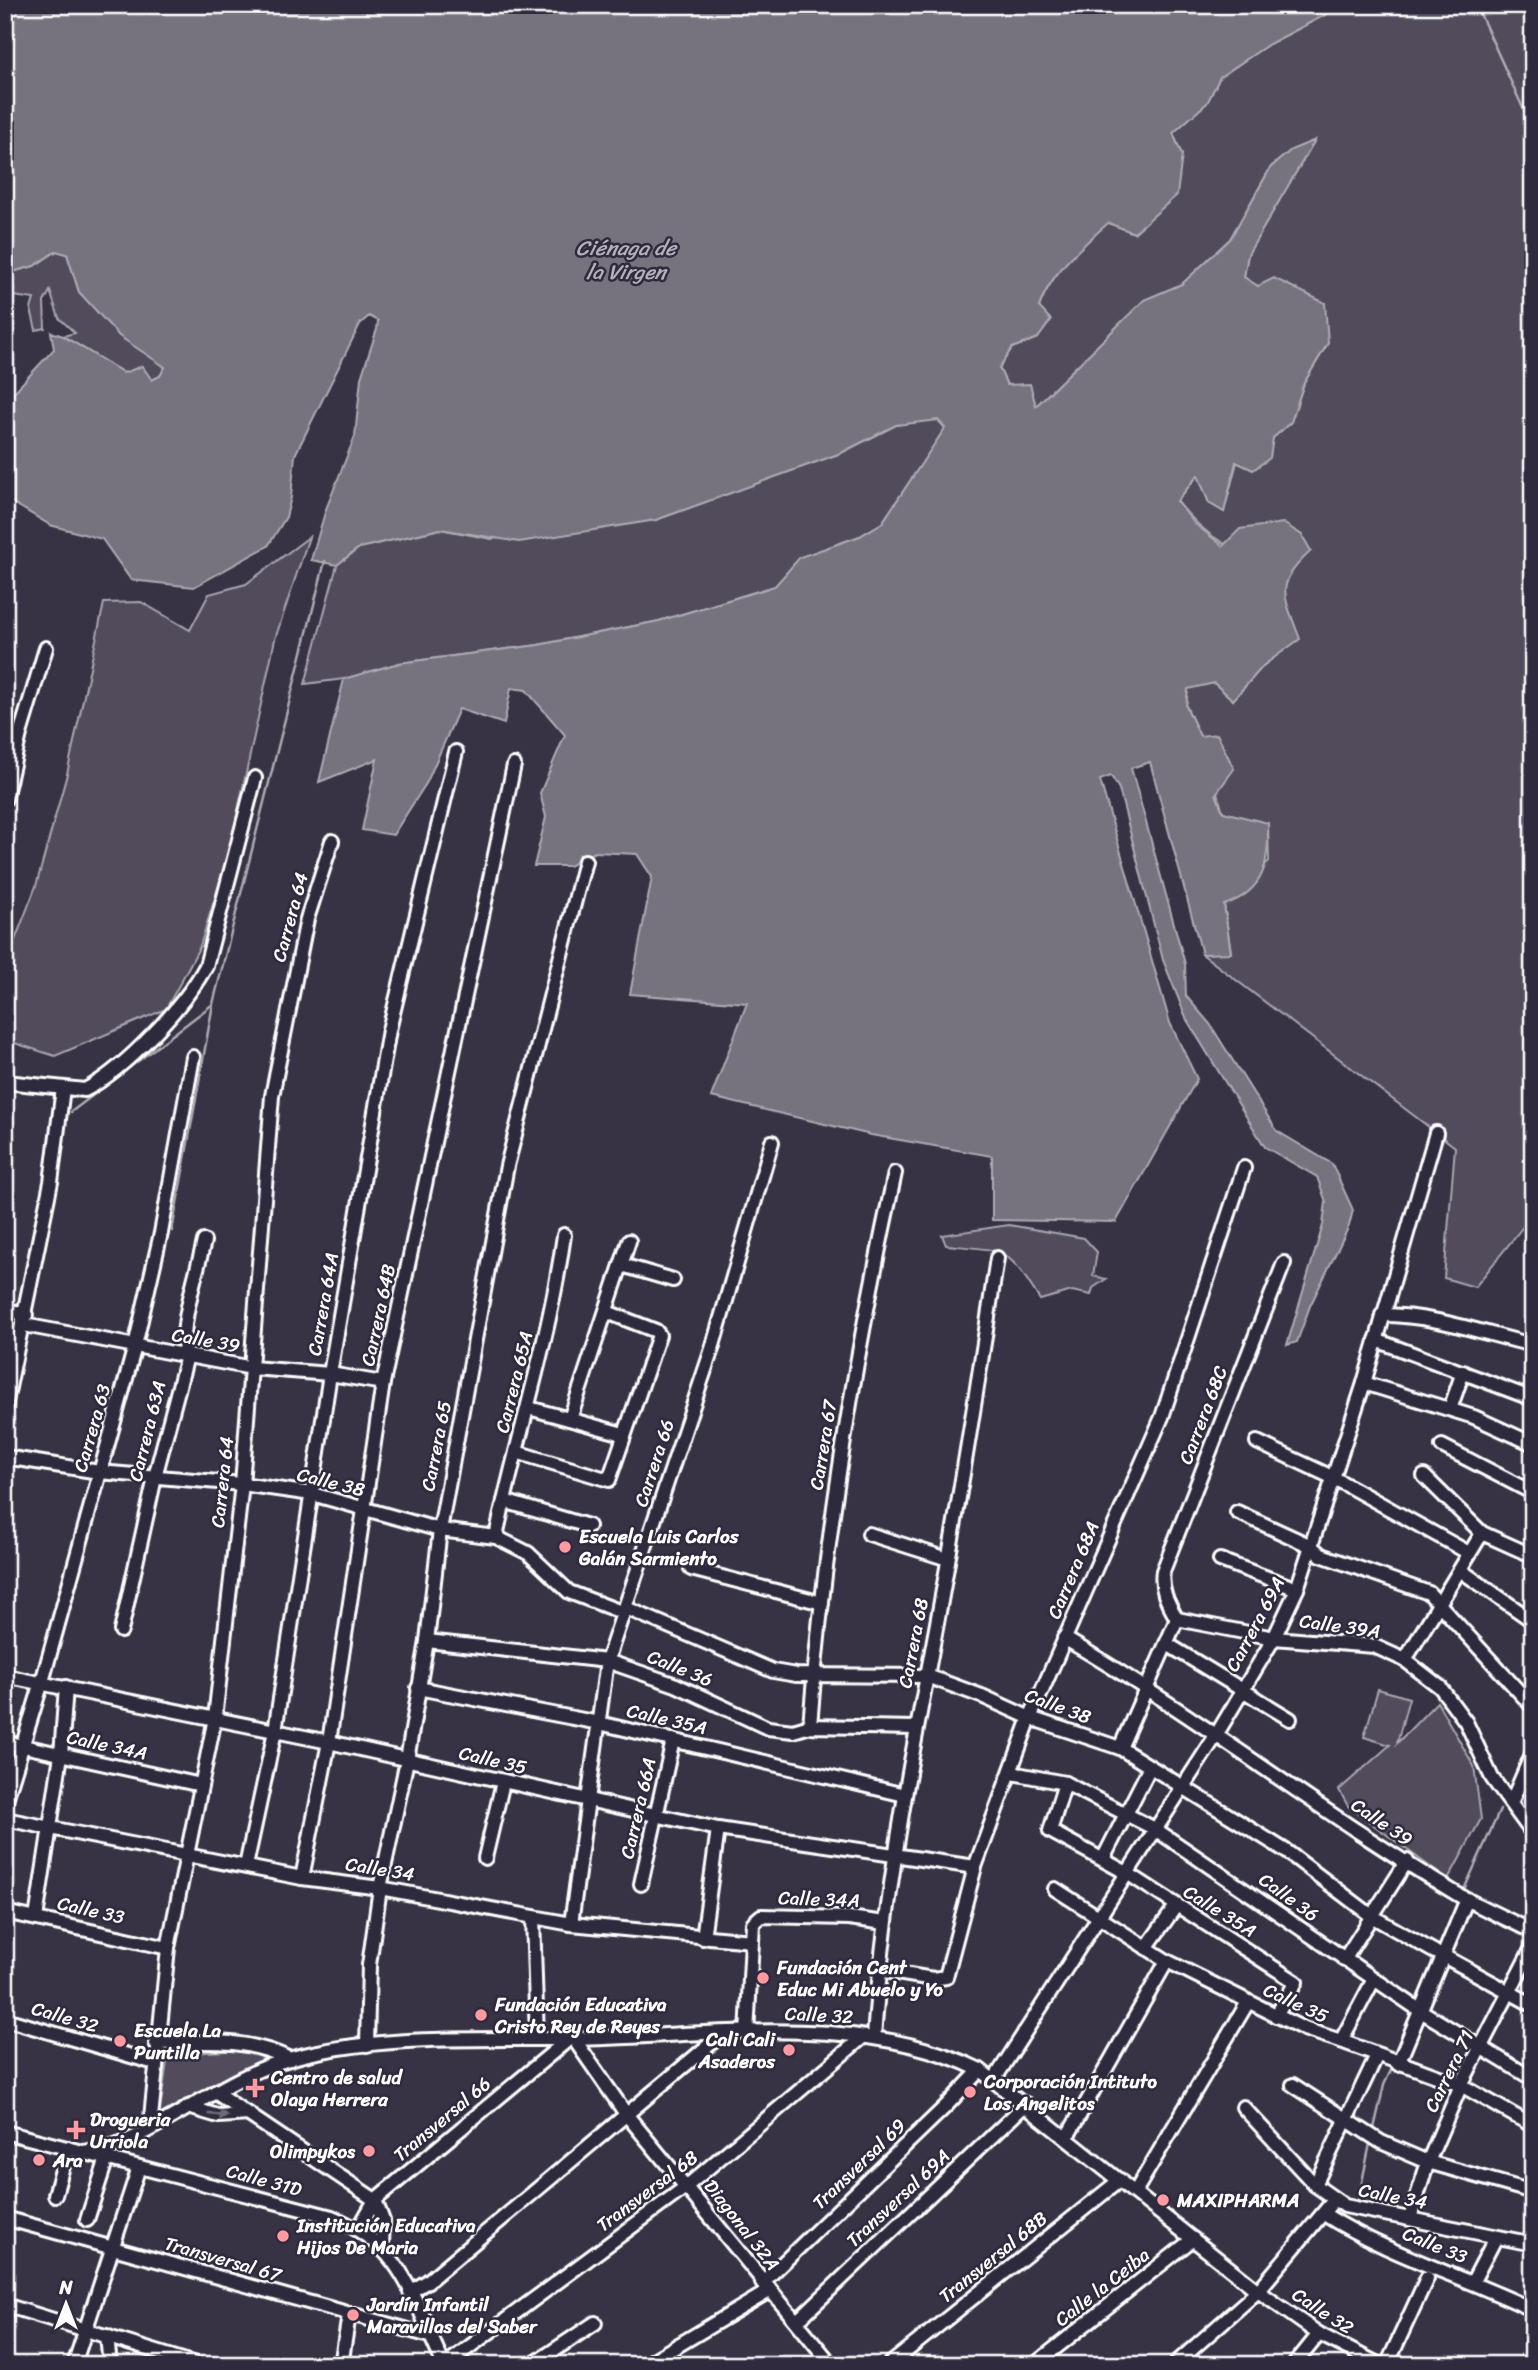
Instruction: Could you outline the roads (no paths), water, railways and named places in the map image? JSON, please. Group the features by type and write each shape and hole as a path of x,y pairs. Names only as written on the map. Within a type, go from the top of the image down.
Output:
{"street":[{"path":"5,799 20,734 46,648"},
{"name":"Carrera 64A","path":"246,1866 275,1731 330,1374 389,1030 456,752"},
{"name":"Carrera 64B","path":"302,1878 329,1742 383,1383 514,765"},
{"path":"5,1082 85,1090 141,1044 194,988 206,966 255,778"},
{"name":"Carrera 64","path":"150,2129 156,2043 168,1948 215,1718 242,1484 272,1096 307,919 332,841"},
{"name":"Carrera 65","path":"367,2045 369,1965 380,1888 407,1759 427,1641 440,1530 507,1166 585,861"},
{"name":"Carrera 63","path":"5,1802 42,1682 135,1346 161,1233 193,1057"},
{"path":"5,1407 25,1320 51,1182 64,1087"},
{"name":"Carrera 69A","path":"994,2080 1215,1737 1274,1638 1297,1589 1364,1383 1436,1133"},
{"name":"Carrera 66","path":"571,1924 607,1661 712,1349 772,1142"},
{"name":"Carrera 68A","path":"879,1970 933,1979 946,1977 975,1867 1012,1773 1030,1718 1162,1417 1244,1168"},
{"name":"Carrera 67","path":"810,1726 834,1495 865,1312 895,1172"},
{"name":"Carrera 65A","path":"496,1537 559,1275 564,1235"},
{"name":"Carrera 63A","path":"121,1631 155,1478 187,1356 184,1350 186,1326 204,1241"},
{"path":"570,1419 629,1241"},
{"name":"Carrera 68","path":"868,2037 916,1728 948,1559 997,1258"},
{"name":"Carrera 68C","path":"1177,1619 1162,1581 1284,1264"},
{"path":"622,1265 673,1280"},
{"name":"Calle 39","path":"5,1309 25,1320 135,1346 252,1368 330,1374 383,1383"},
{"path":"516,1452 609,1480 659,1335 656,1331 607,1312"},
{"path":"1382,1315 1412,1315 1445,1321 1533,1345"},
{"path":"1376,1340 1533,1399"},
{"path":"1450,1409 1463,1373"},
{"path":"1364,1383 1450,1409 1533,1444"},
{"path":"529,1408 623,1434"},
{"path":"1257,1442 1334,1478 1469,1553"},
{"path":"1443,1446 1533,1493"},
{"name":"Calle 38","path":"5,1457 100,1472 312,1493 440,1530 496,1537 528,1553 569,1592 625,1611 773,1671 814,1675 927,1676 1030,1718 1120,1748 1286,1851 1373,1917 1533,2005"},
{"path":"1424,1476 1482,1533 1533,1556"},
{"path":"503,1501 588,1526"},
{"path":"1237,1512 1311,1546 1321,1555 1414,1585 1429,1593 1533,1707"},
{"path":"1405,1660 1482,1533"},
{"path":"869,1534 948,1559"},
{"path":"1220,1560 1297,1589"},
{"path":"691,1569 822,1603"},
{"path":"1460,1570 1533,1621"},
{"path":"1120,1748 1177,1619"},
{"name":"Calle 39A","path":"1177,1619 1274,1638 1374,1646 1405,1660 1440,1688 1466,1722 1492,1778 1533,1834"},
{"name":"Calle 39","path":"1064,1638 1146,1686 1215,1737 1463,1897 1533,1932"},
{"name":"Calle 36","path":"427,1641 607,1661 676,1685 768,1728 793,1731 810,1726 916,1728"},
{"path":"1167,1644 1241,1691 1290,1718"},
{"name":"Calle 35","path":"5,1676 329,1742 718,1829 975,1867"},
{"path":"36,1918 61,1755 66,1688"},
{"name":"Calle 35A","path":"418,1688 599,1723 905,1795"},
{"name":"Carrera 66A","path":"641,1884 673,1740"},
{"name":"Calle 34A","path":"5,1742 201,1785"},
{"path":"1511,1803 1533,1752"},
{"path":"1103,1859 1150,1768"},
{"name":"Calle 36","path":"1012,1773 1065,1783 1155,1829 1214,1867 1344,1960 1480,2049 1533,2079"},
{"path":"485,1858 503,1782"},
{"name":"Calle 35A","path":"1065,1783 1050,1831 1103,1859 1296,1982 1276,2016"},
{"name":"Calle 34","path":"5,1819 302,1878 380,1888 571,1924 752,1941"},
{"path":"703,1938 718,1829"},
{"path":"1344,1960 1407,1861"},
{"name":"Calle 35","path":"1055,1889 1167,1961 1276,2016 1328,2039 1341,2041 1461,2085 1533,2126"},
{"path":"1395,2063 1463,1897"},
{"path":"1146,1948 1176,1906"},
{"name":"Calle 33","path":"5,1912 168,1948"},
{"name":"Calle 34A","path":"752,1941 753,1923 761,1916 849,1918 885,1923"},
{"path":"533,1917 537,2038"},
{"path":"747,2034 752,1941"},
{"name":"Carrera 71","path":"1410,2218 1428,2162 1461,2085 1533,1947"},
{"path":"1067,2137 1167,1961"},
{"path":"1341,2041 1374,1979"},
{"path":"1135,2192 1248,2001"},
{"name":"Calle 32","path":"5,2019 155,2063"},
{"name":"Calle 32","path":"83,2152 120,2144 215,2092 290,2059 367,2045 804,2031 868,2037 925,2048 980,2070 1258,2291 1319,2334 1380,2365"},
{"path":"410,2292 428,2281 722,2035"},
{"name":"Transversal 68","path":"445,2365 687,2186 868,2037"},
{"name":"Diagonal 32A","path":"571,2039 626,2113 829,2361"},
{"name":"Transversal 66","path":"359,2228 376,2200 571,2039"},
{"path":"156,2043 236,2041 251,2043 290,2059"},
{"path":"1315,2185 1347,2123 1377,2055"},
{"name":"Transversal 69","path":"645,2365 766,2287 980,2070"},
{"path":"1293,2085 1369,2137 1428,2162 1533,2192"},
{"path":"215,2092 376,2200 383,2221 378,2242 397,2265 445,2365"},
{"name":"Transversal 69A","path":"797,2321 1026,2104"},
{"path":"188,2107 218,2116 248,2114"},
{"name":"Calle 34","path":"1243,2107 1315,2185 1334,2200 1359,2209 1533,2244"},
{"name":"Calle 31D","path":"5,2132 332,2217 359,2228 378,2242"},
{"path":"55,2196 68,2148"},
{"path":"87,2220 107,2158"},
{"path":"74,2365 139,2167"},
{"name":"Transversal 68B","path":"889,2365 1120,2180"},
{"path":"1174,2365 1258,2291 1334,2200"},
{"name":"Calle 33","path":"1324,2214 1351,2231 1473,2281 1533,2310"},
{"name":"Transversal 67","path":"5,2218 430,2336"},
{"path":"1473,2281 1496,2237"},
{"name":"Calle la Ceiba","path":"1034,2365 1193,2239"},
{"path":"1387,2365 1427,2278"},
{"path":"5,2305 198,2365"},
{"path":"341,2365 349,2315"},
{"path":"532,2365 595,2323"},
{"path":"1294,2365 1319,2334"},
{"path":"107,2336 110,2365"},
{"path":"1526,2365 1533,2348"},
{"path":"814,2365 829,2361"}],"water":[{"name":"Ciénaga de la Virgen","path":"5,5 1344,5 1269,44 1220,77 1207,103 1173,133 1182,155 1177,195 1134,233 1108,223 1078,251 1059,271 1044,294 1039,307 1051,320 1038,338 1012,348 999,368 1007,385 1030,384 1036,406 1144,300 1182,284 1230,239 1271,167 1291,150 1315,140 1248,254 1244,277 1258,286 1274,278 1325,303 1328,343 1304,383 1291,422 1273,438 1270,458 1253,470 1236,462 1224,512 1209,503 1198,475 1177,501 1194,523 1223,546 1240,529 1283,523 1302,535 1311,551 1291,573 1285,591 1300,639 1264,665 1233,700 1214,683 1188,689 1186,706 1200,736 1217,734 1234,769 1216,794 1223,812 1268,823 1266,862 1257,883 1249,892 1224,905 1231,953 1202,954 1150,762 1131,768 1185,964 1186,996 1210,1024 1277,1131 1332,1164 1353,1210 1349,1226 1310,1306 1297,1342 1287,1345 1323,1225 1326,1202 1317,1177 1265,1147 1187,1020 1163,960 1119,789 1111,776 1100,780 1170,1023 1197,1079 1116,1222 992,1220 992,1156 871,1135 711,1097 747,1003 630,994 652,877 637,854 595,852 569,866 534,866 546,817 540,793 565,735 526,690 511,688 504,724 459,709 427,782 393,835 362,830 377,759 319,782 344,679 399,663 538,645 659,621 775,586 800,557 860,536 882,523 945,428 938,420 896,425 841,453 656,520 519,542 440,529 359,548 337,565 311,560 326,509 355,436 361,378 378,321 369,316 360,324 295,455 286,517 268,546 194,587 131,580 102,539 50,525 5,498 5,402 54,349 51,332 63,336 124,373 142,366 152,380 160,376 165,367 119,336 79,292 67,254 56,251 34,266 5,274"}],"waterway":[{"path":"1476,5 1533,130"},
{"path":"172,1231 213,1004 325,561"},
{"path":"71,1112 213,1004"},
{"path":"1509,1792 1533,1735"},
{"path":"1462,1894 1500,1810"},
{"path":"1454,1913 1460,1900"},
{"path":"1373,2133 1384,2085 1393,2066"},
{"path":"1358,2201 1371,2139"}],"place":[{"name":"Escuela Luis Carlos Galán Sarmiento","path":"565,1547"},
{"name":"Fundación Cent Educ Mi Abuelo y Yo","path":"763,1978"},
{"name":"Fundación Educativa Cristo Rey de Reyes","path":"481,2015"},
{"name":"Escuela La Puntilla","path":"120,2041"},
{"name":"Cali Cali Asaderos","path":"789,2050"},
{"name":"Centro de salud Olaya Herrera","path":"255,2088"},
{"name":"Corporación Intituto Los Angelitos","path":"970,2092"},
{"name":"Drogueria Urriola","path":"76,2130"},
{"name":"Olimpykos","path":"369,2151"},
{"name":"Ara","path":"39,2160"},
{"name":"MAXIPHARMA","path":"1163,2200"},
{"name":"Institución Educativa Hijos De Maria","path":"283,2236"},
{"name":"Jardín Infantil Maravillas del Saber","path":"353,2315"}]}
